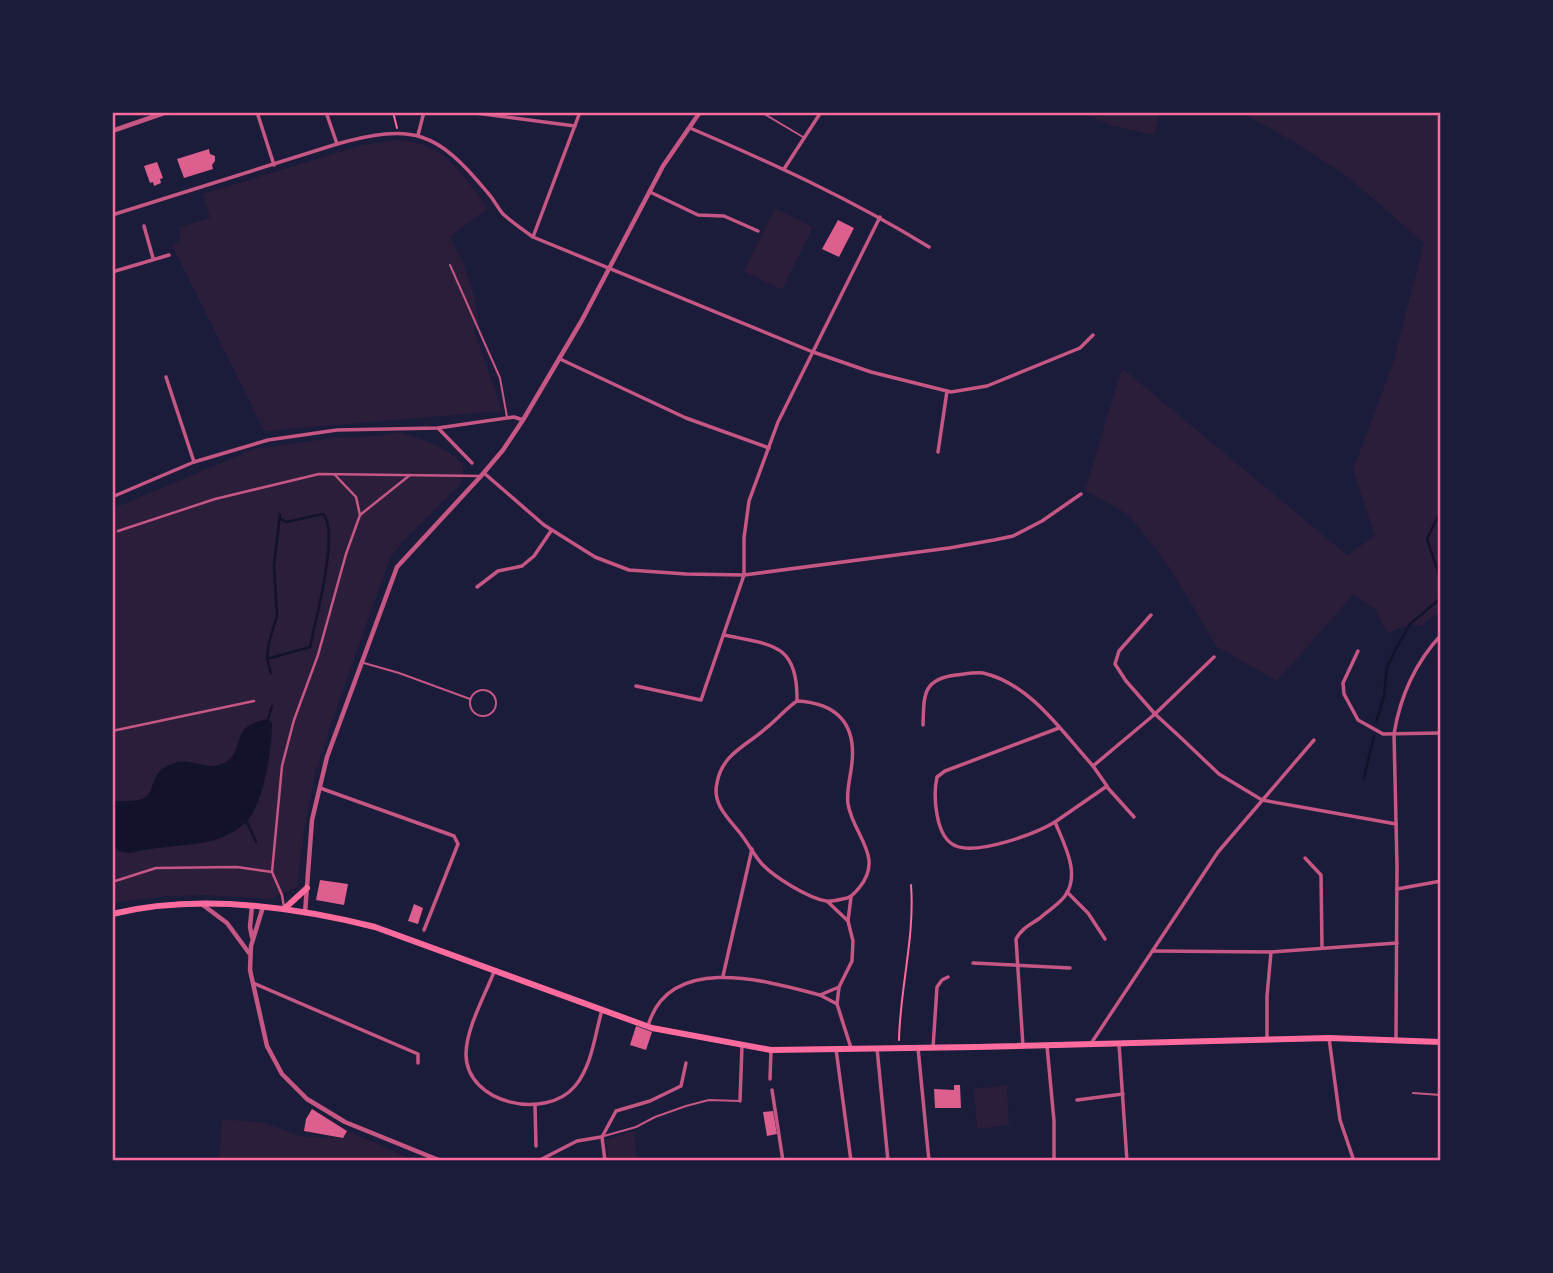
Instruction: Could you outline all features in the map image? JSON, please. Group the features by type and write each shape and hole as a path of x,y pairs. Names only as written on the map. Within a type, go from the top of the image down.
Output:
{"highway":[{"path":"284,909 307,888"},
{"path":"112,914 132,909 203,905 263,906 305,913 375,928 648,1026 771,1050 1329,1038 1441,1042"}],"street":[{"path":"112,131 167,112"},
{"path":"257,112 274,165"},
{"path":"326,112 337,144"},
{"path":"418,135 424,112"},
{"path":"468,112 575,126"},
{"path":"533,237 580,112"},
{"path":"305,913 312,820 318,787 397,567 482,475 523,420 610,269 671,152 700,112"},
{"path":"784,169 821,112"},
{"path":"689,127 784,169 880,217 929,247"},
{"path":"112,215 337,144 371,135 398,132 418,135 449,150 489,193 503,214 533,237 813,352 871,372 947,391 987,386 1080,348 1093,335"},
{"path":"649,191 698,215 724,216 758,231"},
{"path":"636,686 701,700 744,575 748,501 778,422 880,217"},
{"path":"144,226 153,259"},
{"path":"112,272 169,255"},
{"path":"560,359 686,418 769,448"},
{"path":"166,377 194,461"},
{"path":"938,452 947,391"},
{"path":"112,497 194,461 268,440 337,430 439,428 514,417 523,420"},
{"path":"439,428 472,463"},
{"path":"333,474 356,497 360,515"},
{"path":"284,909 282,895 272,872 282,766 294,720 318,655 346,554 360,515 410,475"},
{"path":"118,531 215,499 311,476 482,475 551,531 595,557 629,570 685,575 744,575 949,548 1013,536 1042,521 1081,494"},
{"path":"477,587 498,571 522,566 534,555 551,531"},
{"path":"1151,615 1119,651 1115,664 1155,714 1219,774 1262,800 1396,824"},
{"path":"724,635 766,644 782,652 796,671 797,701"},
{"path":"1396,1041 1394,734 1412,676 1441,635"},
{"path":"1358,651 1343,683 1344,694 1358,720 1383,734 1441,733"},
{"path":"1093,766 1155,714 1214,657"},
{"path":"923,725 924,695 931,683 948,676 981,673 1013,684 1042,709 1134,817"},
{"path":"112,731 254,701"},
{"path":"848,921 828,902 782,880 762,864 717,802 717,781 727,760 736,749 761,733 797,701 825,706 837,713 852,736 848,803 855,828 866,844 869,862 865,880 851,897 848,921 853,940 852,961 838,987 837,1004 851,1048"},
{"path":"1059,728 945,771 937,777 934,790 937,817 945,836 953,845 966,849 1041,831 1107,786"},
{"path":"1091,1044 1218,852 1314,740"},
{"path":"318,787 457,839 458,844 424,930"},
{"path":"1023,1046 1016,939 1021,929 1065,897 1072,883 1068,856 1055,822"},
{"path":"723,976 752,848"},
{"path":"1305,858 1321,875 1322,948"},
{"path":"112,882 156,868 237,867 272,872"},
{"path":"1397,889 1441,881"},
{"path":"1067,892 1088,914 1105,939"},
{"path":"828,902 851,897"},
{"path":"203,905 226,923 249,953"},
{"path":"252,906 250,927 253,938"},
{"path":"263,906 249,953 262,1027 273,1061 292,1086 319,1107 345,1122 441,1161"},
{"path":"1153,950 1271,952 1397,943"},
{"path":"1267,1040 1271,952"},
{"path":"972,963 1070,968"},
{"path":"494,972 468,1040 466,1054 472,1075 485,1090 507,1100 535,1105 558,1100 575,1086 587,1064 602,1010"},
{"path":"648,1026 656,1007 681,985 699,978 723,976 797,989 820,995 837,1004"},
{"path":"933,1048 937,987 948,976"},
{"path":"253,984 418,1054 418,1063"},
{"path":"820,995 838,987"},
{"path":"1329,1038 1340,1120 1353,1161"},
{"path":"1119,1043 1127,1161"},
{"path":"740,1101 743,1045"},
{"path":"1047,1046 1054,1121 1054,1161"},
{"path":"836,1048 851,1161"},
{"path":"877,1048 888,1161"},
{"path":"918,1048 929,1161"},
{"path":"771,1050 772,1090 783,1161"},
{"path":"605,1161 602,1137 613,1115 619,1110 649,1101 681,1086 686,1063"},
{"path":"1077,1100 1123,1094"},
{"path":"535,1105 536,1146"},
{"path":"538,1161 577,1141 602,1137"}],"lane":[{"path":"761,112 804,138"},
{"path":"450,265 500,378 508,418"},
{"path":"363,663 470,699"},
{"path":"488,690 496,699 496,707 490,715 481,716 471,708 470,699 475,692 488,690"},
{"path":"1413,1093 1441,1095"},
{"path":"602,1137 709,1100 740,1101"}],"path":[{"path":"393,112 398,132"},
{"path":"899,1048 901,995 911,936 911,885"}],"shaded area":[{"path":"1079,112 1161,112 1154,135 1114,126"},
{"path":"1240,112 1441,112 1441,616 1434,614 1423,626 1410,624 1388,633 1374,608 1353,595 1277,681 1217,647 1170,568 1129,515 1085,490 1122,368 1347,555 1375,536 1353,470 1392,366 1424,243 1348,177 1298,144"},
{"path":"394,140 427,146 439,153 459,171 488,208 450,237 474,295 479,323 473,327 502,411 264,431 172,245 180,242 180,227 210,218 203,194 359,146"},
{"path":"775,208 813,227 782,290 744,271"},
{"path":"399,432 433,444 456,458 463,464 461,484 404,540 390,558 316,770 305,824 297,887 271,899 205,895 166,896 112,903 112,509 254,449"},
{"path":"268,719 272,723 272,733 263,786 254,811 241,827 220,838 201,843 130,853 121,852 112,846 112,801 144,798 151,791 160,771 174,763 213,766 226,762 236,750 243,732 256,722"},
{"path":"1007,1085 1009,1125 977,1129 974,1089"},
{"path":"222,1119 264,1123 304,1137 342,1138 347,1131 417,1161 219,1161"},
{"path":"634,1131 637,1161 609,1161 606,1140"}],"building":[{"path":"209,149 210,154 215,156 213,169 184,178 177,159"},
{"path":"157,162 163,178 160,179 161,183 154,186 153,182 150,183 144,166"},
{"path":"838,220 854,228 839,257 822,249"},
{"path":"320,880 348,884 344,905 316,900"},
{"path":"414,904 423,908 418,924 408,921"},
{"path":"636,1026 652,1032 646,1050 630,1045"},
{"path":"954,1085 960,1085 961,1108 935,1108 934,1089 954,1090"},
{"path":"312,1109 347,1131 343,1138 304,1131 306,1119"},
{"path":"773,1111 777,1134 767,1136 763,1112"}],"waterway":[{"path":"1441,510 1427,539 1441,581"},
{"path":"271,673 267,659 277,616 274,566 280,514"},
{"path":"267,659 310,647 328,557 328,524 323,514 286,522 280,518"},
{"path":"1376,722 1384,696 1387,667 1397,647 1410,624 1441,598"},
{"path":"268,719 272,706"},
{"path":"1364,778 1374,736"},
{"path":"247,822 256,842"}]}
